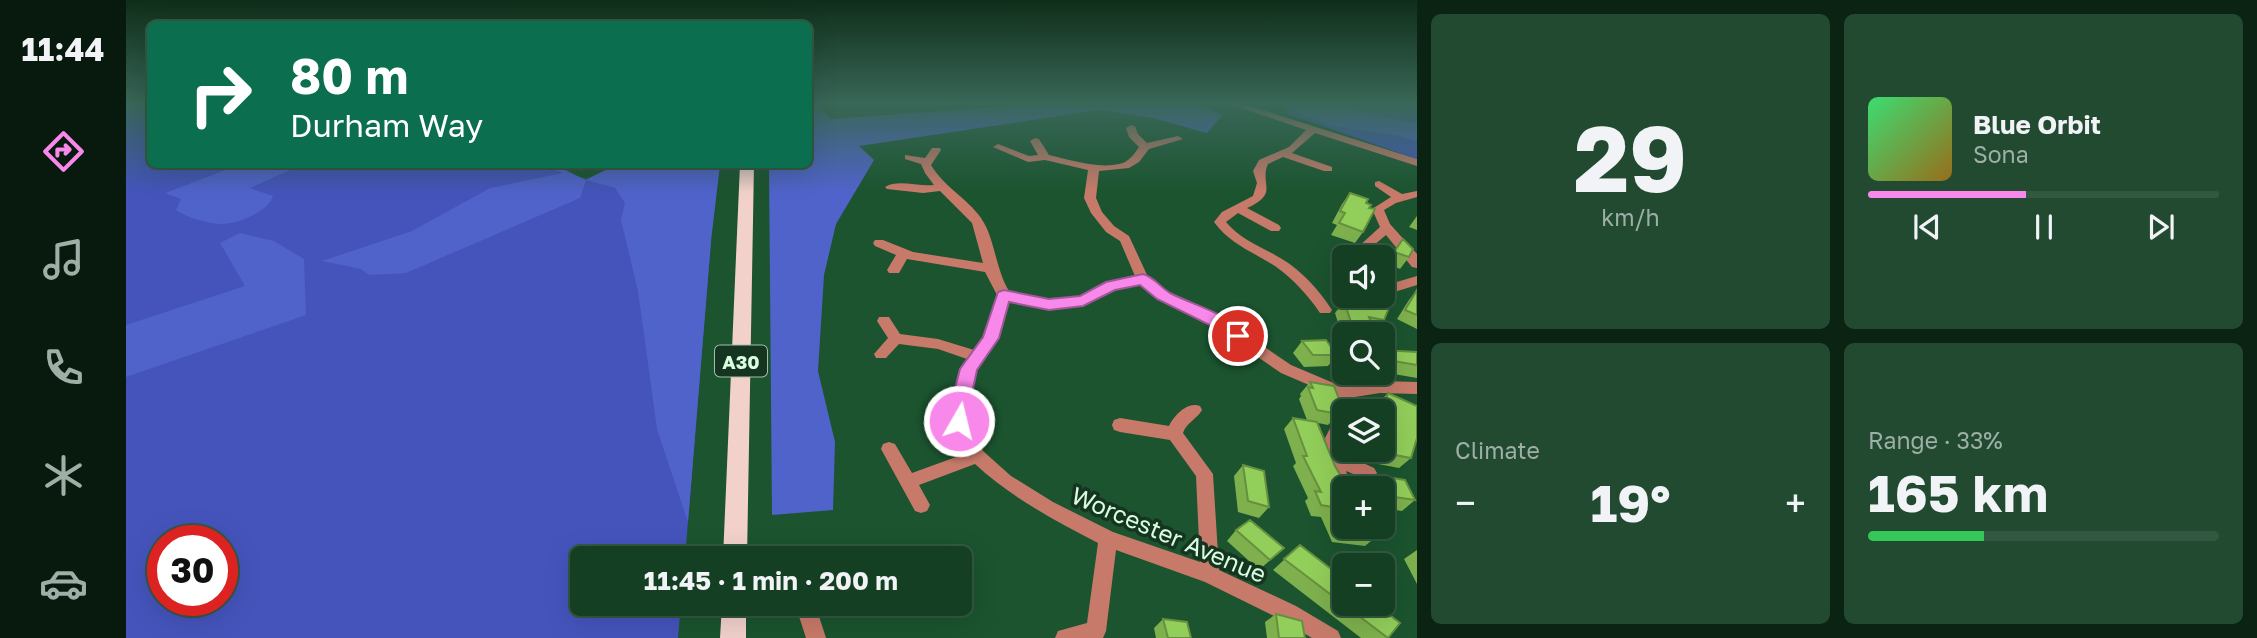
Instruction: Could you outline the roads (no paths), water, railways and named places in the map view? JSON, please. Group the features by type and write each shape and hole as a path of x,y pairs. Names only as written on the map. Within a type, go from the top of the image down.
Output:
{"main road":[{"name":"A30","path":"735,546 747,168"},
{"path":"733,638 734,616"}],"street":[{"path":"1132,133 1145,147"},
{"path":"1309,133 1293,149 1264,162 1259,171 1263,183 1262,192 1253,202 1224,215 1220,222 1227,233 1245,246 1284,266 1325,310"},
{"path":"1321,133 1417,163"},
{"path":"998,147 1028,159 1045,157 1094,168 1125,166 1135,160 1145,147 1178,139"},
{"path":"1035,141 1045,157"},
{"path":"1280,153 1328,169"},
{"path":"909,158 932,156 929,172 941,187 975,218 986,242 990,268 1004,295 1049,305 1083,301 1111,285 1143,279"},
{"path":"1094,168 1090,198 1097,213 1110,229 1125,239 1143,279 1162,295 1217,322 1279,365 1342,393 1380,387 1417,388"},
{"path":"1379,184 1399,197"},
{"path":"891,187 923,190 941,187"},
{"path":"1417,194 1399,197 1378,209 1386,229 1417,264"},
{"path":"1238,208 1275,228"},
{"path":"1366,245 1386,229"},
{"path":"879,243 903,254 990,268"},
{"path":"894,270 903,254"},
{"path":"1395,287 1417,279"},
{"name":"Worcester Avenue","path":"1004,295 991,338 968,369 960,400 959,421 977,456 1006,481 1047,508 1108,539 1210,575 1289,613 1331,638"},
{"path":"884,321 896,339 951,346 977,357"},
{"path":"881,354 896,339"},
{"path":"1342,393 1343,399"},
{"path":"1175,434 1178,424 1194,410"},
{"path":"1120,425 1175,434 1204,474 1210,575"},
{"path":"889,449 921,505"},
{"path":"908,482 977,456"},
{"path":"1344,462 1368,473"},
{"path":"1065,638 1100,635 1108,539"},
{"path":"809,616 816,638"}]}
